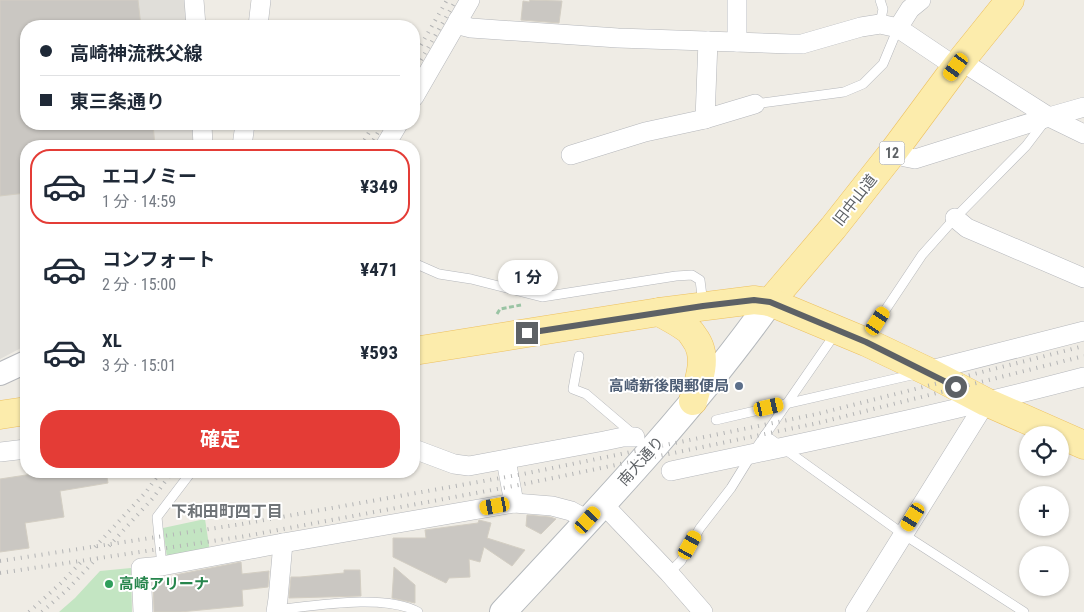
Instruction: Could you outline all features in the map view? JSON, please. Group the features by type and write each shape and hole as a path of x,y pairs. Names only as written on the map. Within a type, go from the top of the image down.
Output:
{"main road":[{"name":"旧中山道","path":"770,302 833,228 893,152 958,64 1010,0"},
{"path":"420,350 659,312 754,300 770,302 866,342 986,402 1084,445"},
{"name":"南大通り","path":"503,612 595,512 644,443 693,401 770,302"},
{"path":"659,312 688,329 700,347 702,366 693,401"},
{"path":"0,415 20,412"}],"street":[{"path":"194,0 196,20"},
{"path":"259,20 261,0"},
{"path":"420,86 470,0"},
{"path":"737,0 737,42"},
{"path":"898,28 910,9 921,0"},
{"path":"458,20 463,26 471,28 618,38 802,44 861,27 880,24 898,28 1049,117 1084,134"},
{"path":"705,119 708,41"},
{"path":"571,155 644,132 705,119 755,104"},
{"path":"893,152 915,159 1084,107"},
{"path":"955,218 967,228 1084,278"},
{"path":"927,371 1084,331"},
{"path":"0,374 20,365"},
{"path":"671,471 784,448 986,402 1084,376"},
{"path":"855,612 986,402"},
{"path":"420,451 454,464 469,466 623,437 644,443"},
{"path":"0,452 20,449"},
{"path":"506,460 514,503"},
{"path":"144,612 141,568 162,566 514,503 552,506 571,511 595,512 669,573 703,612"},
{"path":"273,611 278,599 283,543"}],"lane":[{"path":"880,0 883,10 880,24"},
{"path":"755,104 844,92 863,84 883,64 898,28"},
{"path":"866,342 922,255 955,218 1026,146 1049,117"},
{"path":"420,266 439,274 542,297 692,275 700,280 703,306"},
{"path":"669,573 681,561 700,528 731,488 752,454 838,330"},
{"path":"579,356 573,389 586,394 644,443"},
{"path":"716,420 927,371"},
{"path":"765,435 903,534 1024,612"},
{"path":"162,566 157,517 187,478"},
{"path":"273,611 337,603 370,602 405,607 418,612"}],"shaded area":[{"path":"0,0 186,0 188,20 20,20 20,130 194,130 195,140 20,140 20,349 0,359"}],"green space":[{"path":"205,519 210,552 167,558 163,528"},
{"name":"高崎アリーナ","path":"131,568 132,612 59,612 100,571"}],"building":[{"path":"0,0 138,0 140,20 20,20 20,130 154,130 154,140 20,140 20,194 0,196"},
{"path":"530,0 562,1 559,23 521,20 523,1 529,2"},
{"path":"20,476 20,478 107,478 108,483 60,491 64,517 25,523 29,548 0,552 0,479"},
{"path":"527,515 556,519 541,534 526,526"},
{"path":"479,520 491,523 487,538 525,550 512,566 484,547 480,562 469,559 470,577 449,578 446,583 393,557 393,538 426,538 425,530 478,523"},
{"path":"241,562 242,574 269,571 268,587 242,590 243,606 180,612 154,612 153,579 175,578 175,575"},
{"path":"394,567 415,585 415,603 392,598"},
{"path":"344,570 360,570 361,596 289,598 291,577 344,573"}],"railway":[{"path":"420,47 447,0"},
{"path":"420,62 456,0"},
{"path":"365,140 370,130"},
{"path":"374,140 379,130"},
{"path":"0,561 242,524 523,474 817,414 1084,346"},
{"path":"0,573 246,536 524,484 818,423 1084,356"},
{"path":"95,547 146,492 156,478"},
{"path":"109,546 153,498 168,478"},
{"path":"42,612 68,589 97,558"},
{"path":"29,612 83,560"}],"place":[{"name":"高崎新後閑郵便局","path":"739,386"},
{"name":"高崎アリーナ","path":"109,584"}],"district":[{"name":"下和田町四丁目","path":"227,511"}],"route":[{"path":"527,333 703,306 754,300 770,302 866,342 956,387"}]}
